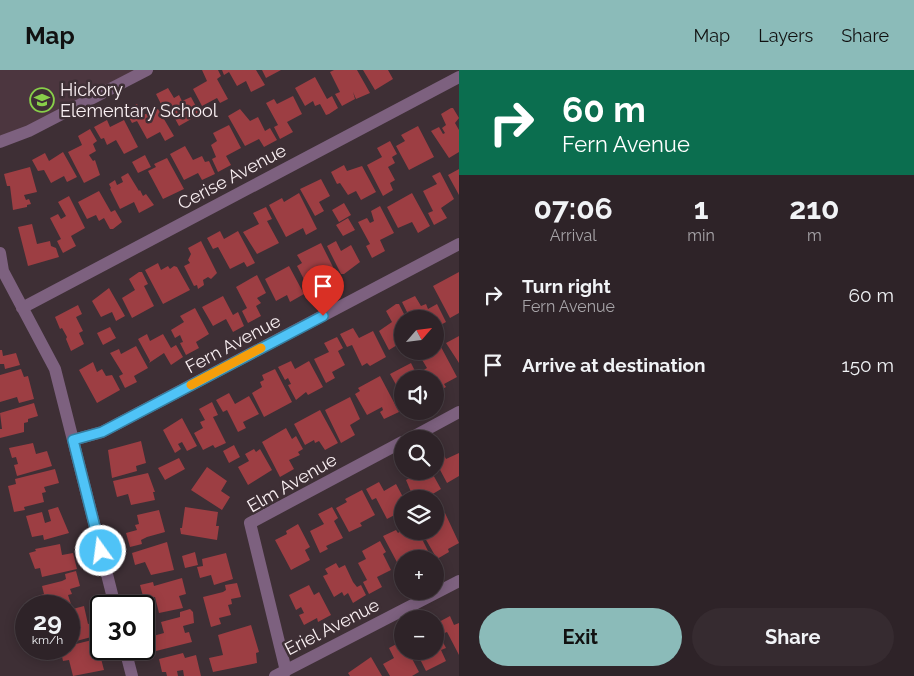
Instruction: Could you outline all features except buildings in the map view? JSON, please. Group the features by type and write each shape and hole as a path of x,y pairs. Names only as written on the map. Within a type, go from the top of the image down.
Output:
{"street":[{"path":"0,142 29,132 147,70"},
{"name":"Cerise Avenue","path":"22,308 459,77"},
{"name":"Fern Avenue","path":"73,440 102,432 459,244"},
{"path":"0,253 3,271 55,369 112,595"},
{"path":"426,430 459,412"},
{"name":"Elm Avenue","path":"280,673 250,523 394,446"},
{"name":"Eriel Avenue","path":"280,673 459,582"},
{"path":"128,660 132,676"}],"shaded area":[{"name":"Hickory Elementary School","path":"0,70 142,70 0,141"}],"slow traffic":[{"path":"191,385 261,348"}],"place":[{"name":"Hickory Elementary School","path":"42,100"}],"route":[{"path":"101,551 73,440 102,432 323,316"}]}
